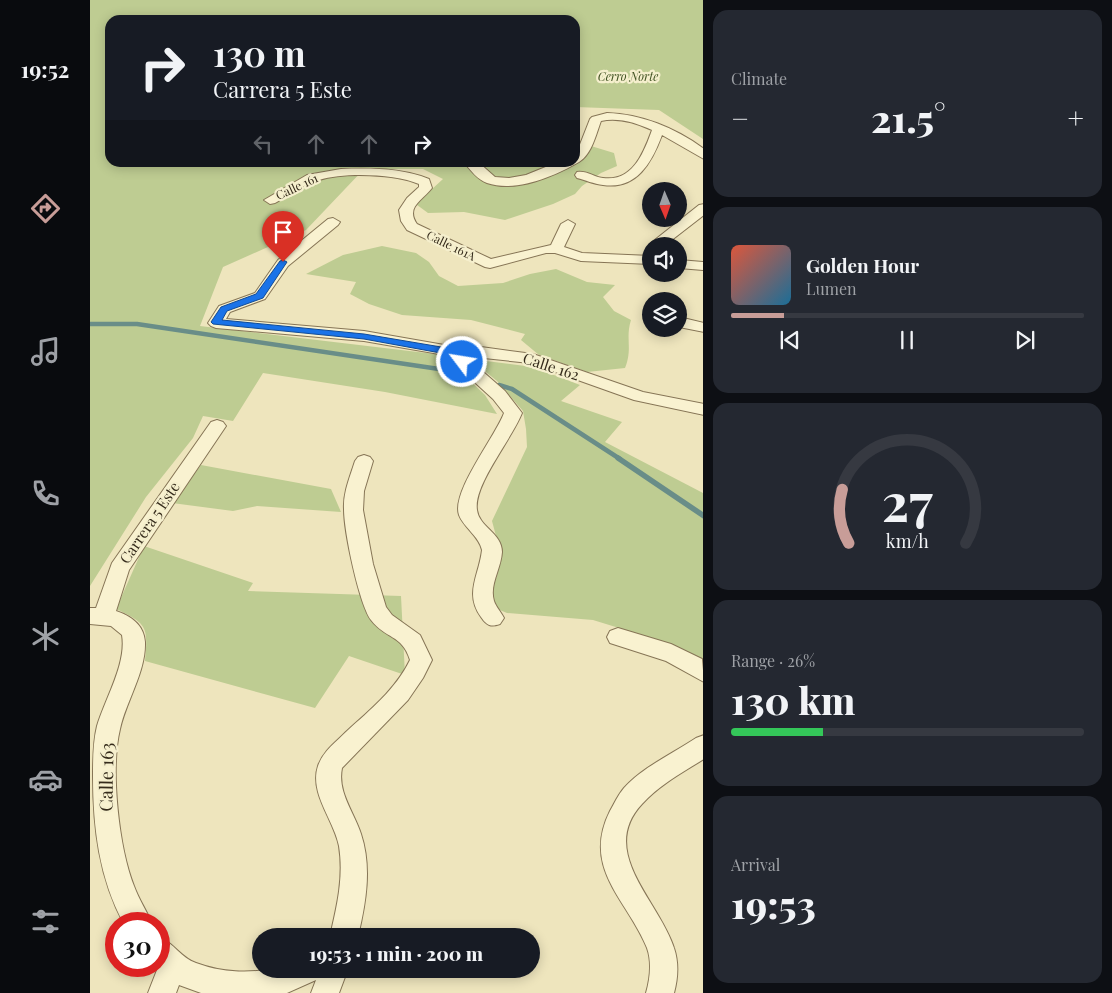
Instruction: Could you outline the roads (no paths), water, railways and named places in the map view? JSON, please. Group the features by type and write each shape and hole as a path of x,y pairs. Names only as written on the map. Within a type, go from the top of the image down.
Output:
{"street":[{"path":"580,154 585,148 594,122 599,118 635,120 659,128 694,148 703,156"},
{"path":"581,175 607,182 624,181 646,162 659,128"},
{"path":"475,167 486,177 498,182 532,177 557,167"},
{"name":"Calle 161","path":"270,200 310,180 329,174 377,174 414,177"},
{"path":"412,227 406,221 404,214 406,207 426,188 425,182 414,177"},
{"path":"667,237 703,208"},
{"path":"216,322 224,309 260,296 283,262 333,222"},
{"path":"568,224 556,249 581,257 642,260"},
{"name":"Calle 161A","path":"412,227 490,264 546,249 556,249"},
{"path":"687,265 703,266"},
{"name":"Calle 162","path":"216,322 364,336 450,351 481,352 533,359 593,382 640,396 703,410"},
{"path":"687,324 703,328"},
{"path":"450,351 499,395 512,413 509,425 473,487 467,509 473,524 486,537 492,548 488,574 482,590 486,610 493,618"},
{"name":"Carrera 5 Este","path":"97,616 120,568 217,426"},
{"path":"346,928 350,914 353,862 349,835 333,797 329,780 330,766 407,687 416,674 421,660 413,640 384,621 373,604 353,512 354,494 364,461"},
{"name":"Calle 163","path":"97,616 116,618 127,626 133,634 134,643 131,661 108,729 104,754 106,815 112,861 123,892 133,912"},
{"path":"618,637 666,650 693,664 703,673"},
{"path":"660,993 663,982 663,963 658,942 621,879 612,851 615,821 634,795 703,745"},
{"path":"170,961 197,978 231,988 263,987 291,978"},
{"path":"162,993 164,977"},
{"path":"325,993 331,978"},
{"path":"335,993 337,978"}],"waterway":[{"path":"90,324 137,324 439,369 466,376"},
{"path":"499,385 512,389 620,459"},
{"path":"618,458 703,515"}],"park label":[{"name":"Cerro Norte","path":"628,77"}]}
